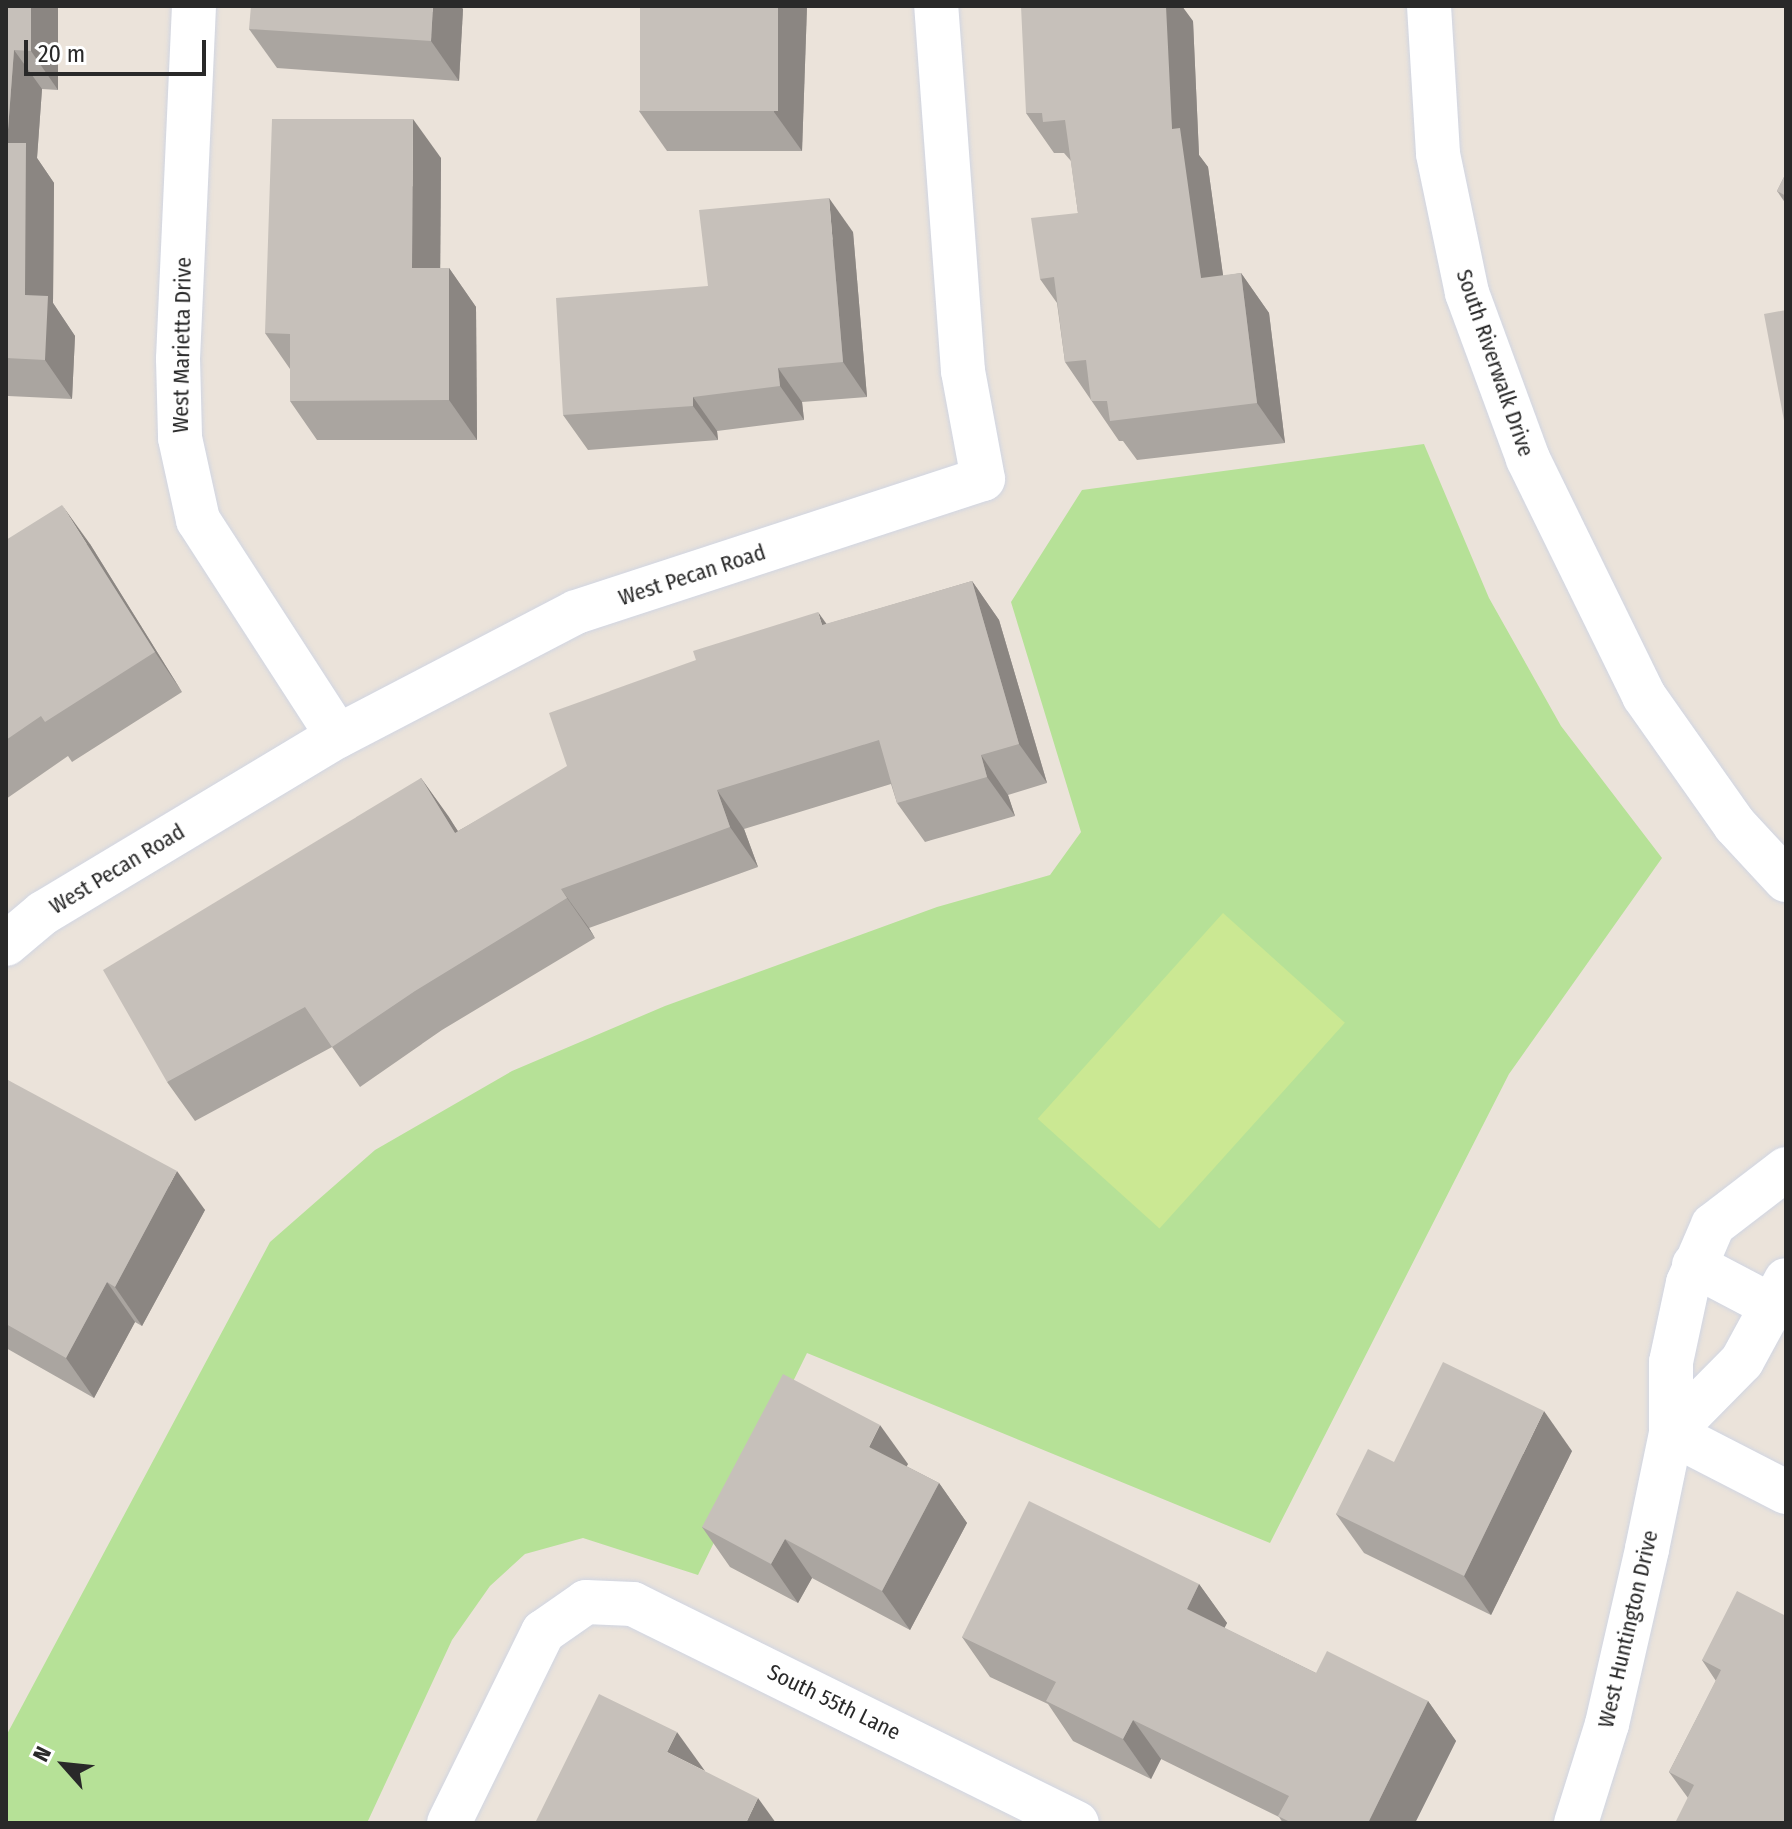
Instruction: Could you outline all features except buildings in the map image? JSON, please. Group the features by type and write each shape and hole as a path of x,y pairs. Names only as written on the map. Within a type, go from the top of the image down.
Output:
{"street":[{"name":"West Marietta Drive","path":"194,6 178,359 180,438 198,520 338,736"},
{"name":"West Pecan Road","path":"6,944 43,913 338,736 576,612 983,479 963,371 936,6"},
{"name":"South Riverwalk Drive","path":"1429,6 1438,154 1467,293 1528,459 1644,696 1735,825 1786,880"},
{"name":"West Huntington Drive","path":"1576,1823 1607,1724 1671,1433 1671,1362 1694,1265 1713,1225 1786,1169"},
{"path":"1694,1265 1779,1293 1742,1361 1671,1433 1786,1492"},
{"name":"South 55th Lane","path":"449,1823 543,1632 586,1602 633,1604 1077,1823"}],"green space":[{"path":"1424,444 1489,598 1561,726 1662,858 1509,1074 1270,1543 807,1353 698,1575 583,1538 525,1554 490,1586 452,1640 367,1823 6,1823 6,1736 270,1242 375,1150 512,1071 665,1006 937,907 1050,875 1081,832 1011,602 1082,490"},
{"path":"1223,913 1345,1023 1160,1229 1038,1119"}]}
